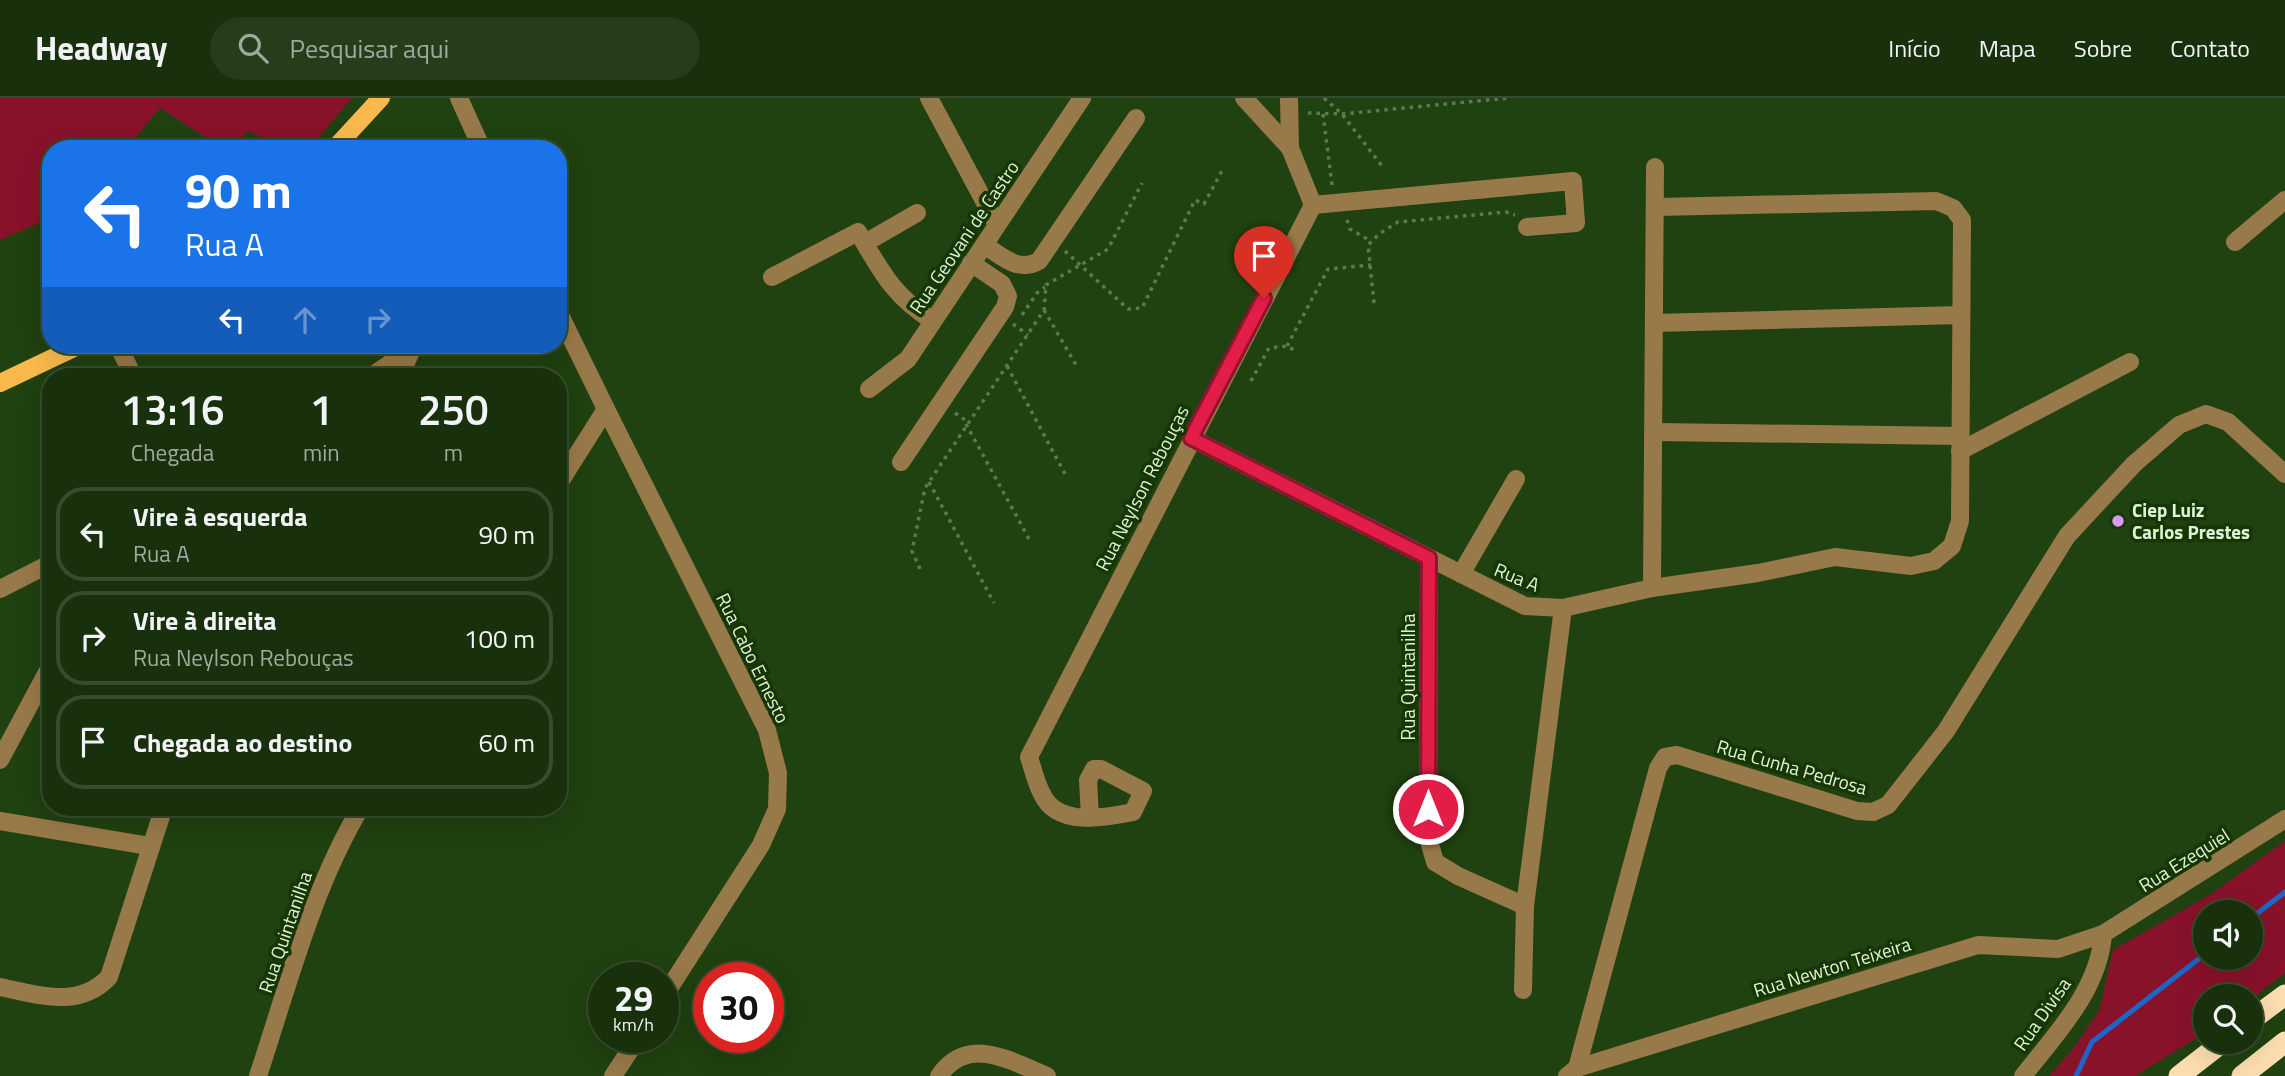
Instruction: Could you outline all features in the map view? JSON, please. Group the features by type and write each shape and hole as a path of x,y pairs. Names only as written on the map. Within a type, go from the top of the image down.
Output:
{"highway":[{"path":"2263,1011 2285,995"},
{"path":"2242,1076 2285,1042"},
{"path":"2179,1076 2207,1054"}],"main road":[{"path":"342,140 380,98"},
{"path":"0,383 61,354"}],"street":[{"path":"459,98 478,140"},
{"path":"929,98 997,225"},
{"name":"Rua Geovani de Castro","path":"869,389 908,359 1082,98"},
{"path":"1244,98 1290,148 1313,205 1573,180 1576,223 1527,227"},
{"path":"1290,105 1290,148"},
{"path":"984,245 1015,265 1029,267 1039,261 1136,118"},
{"path":"1652,588 1656,432 1655,167"},
{"path":"2235,242 2285,200"},
{"name":"Rua A","path":"1191,438 1525,606 1563,608 1652,588 1758,573 1835,556 1910,565 1934,561 1951,546 1960,521 1962,219 1953,208 1936,201 1657,206"},
{"name":"Rua Neylson Rebouças","path":"1090,818 1061,813 1042,797 1029,757 1313,205"},
{"path":"865,243 917,213"},
{"path":"772,277 858,232 888,284 909,306 933,321"},
{"path":"901,463 1005,307 1008,296 1002,284 971,263"},
{"path":"1655,323 1961,315"},
{"path":"567,329 606,409 567,471"},
{"path":"384,368 404,354"},
{"path":"1656,432 1960,443 2130,362"},
{"name":"Rua Cabo Ernesto","path":"606,409 767,730 778,773 777,809 761,845 679,973"},
{"name":"Rua Cunha Pedrosa","path":"1572,1072 1654,781 1665,757 1677,755 1857,811 1873,811 1888,805 1946,731 2067,536 2134,464 2179,425 2206,414 2228,422 2285,474"},
{"path":"1461,574 1516,479"},
{"name":"Rua Quintanilha","path":"1429,558 1428,837 1435,863 1525,906"},
{"path":"0,589 42,568"},
{"path":"1523,990 1525,906 1563,608"},
{"path":"0,760 42,683"},
{"path":"0,986 45,997 73,998 97,990 109,977 161,816"},
{"name":"Rua Quintanilha","path":"258,1076 322,885 343,837 356,816"},
{"name":"Rua Ezequiel","path":"2103,934 2285,819"},
{"path":"0,821 149,846"},
{"name":"Rua Newton Teixeira","path":"1572,1072 1978,944 2058,949 2103,934"},
{"name":"Rua Divisa","path":"2023,1076 2079,1003 2096,970 2103,934"},
{"path":"939,1076 956,1057 972,1052 989,1052 1047,1076"},
{"path":"613,1076 628,1053"}],"path":[{"path":"1324,98 1342,114 1382,166"},
{"path":"1290,105 1322,114 1342,114 1508,98"},
{"path":"1322,114 1335,203 1350,229 1372,241"},
{"path":"1059,249 1082,264 1128,309 1142,308 1195,200 1205,204 1224,167"},
{"path":"1028,335 1013,324 1037,293 1108,249 1142,183"},
{"path":"1374,303 1368,245 1398,222 1511,213 1527,227"},
{"path":"1287,346 1328,269 1371,265"},
{"path":"920,569 912,551 929,482 1044,310 1045,288"},
{"path":"1044,310 1076,365"},
{"path":"1251,381 1266,351 1287,346 1294,350"},
{"path":"1007,366 1065,474"},
{"path":"967,424 1029,539"},
{"path":"929,482 994,603"}],"shaded area":[{"path":"0,98 352,98 317,140 268,140 247,131 240,140 210,140 160,108 133,140 42,140 42,220 0,240"},
{"path":"2285,841 2285,973 2263,990 2263,984 2193,984 2193,1040 2135,1076 2049,1076 2073,1049 2099,1011 2113,950 2193,905 2193,970 2263,970 2263,900 2201,900"}],"waterway":[{"path":"2263,909 2285,892"},
{"path":"2076,1076 2092,1042 2193,963"}],"place":[{"name":"Ciep Luiz Carlos Prestes","path":"2118,521"}],"route":[{"path":"1264,298 1191,438 1429,558 1428,809"}]}
